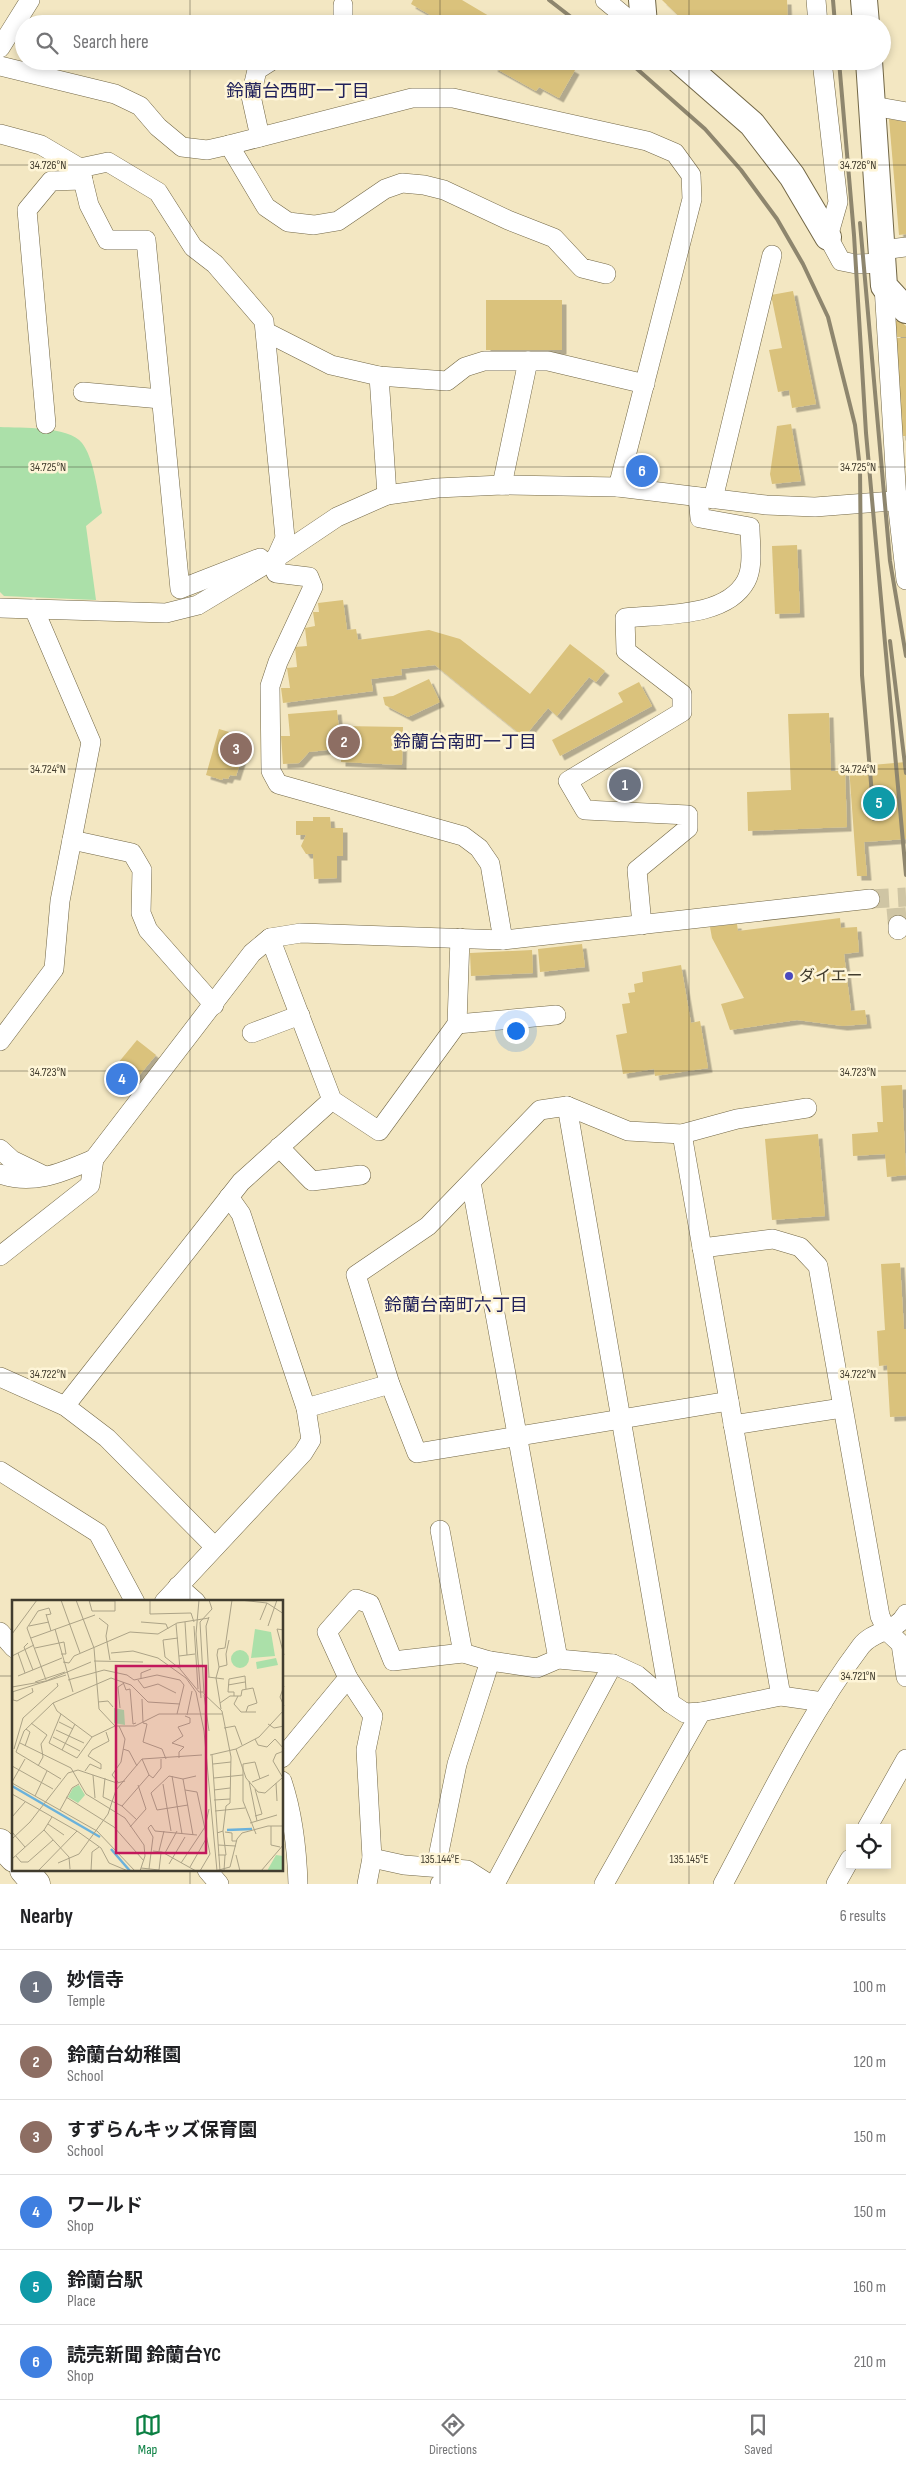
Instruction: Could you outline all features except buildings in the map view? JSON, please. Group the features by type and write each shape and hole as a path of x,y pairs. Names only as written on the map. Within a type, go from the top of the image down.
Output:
{"main road":[{"path":"0,1843 12,1856"},
{"path":"26,1872 36,1884"}],"street":[{"path":"21,15 30,0"},
{"path":"606,0 624,15"},
{"path":"642,0 643,15"},
{"path":"816,0 817,15"},
{"path":"864,0 865,15"},
{"path":"343,5 343,15"},
{"path":"0,48 15,24"},
{"path":"0,66 15,70"},
{"path":"16,70 115,94 140,106 158,127 182,147 207,150 230,146 412,98 453,98 647,141 674,153 691,175 692,199 618,487"},
{"path":"257,70 251,96 260,137"},
{"path":"690,70 752,124 792,176 841,261 856,264 889,261"},
{"path":"823,70 838,202 828,237"},
{"path":"870,70 889,261 906,580"},
{"path":"873,106 906,112"},
{"path":"0,134 41,145 81,174 89,205 108,240 146,240 180,589 257,558 276,558"},
{"path":"230,146 266,207 288,222 314,225 338,221 385,189 402,183 424,185 444,190 508,220 554,238 582,268 606,274"},
{"path":"46,424 27,210 51,181 81,174 108,162 158,192 193,247 221,271 264,321 285,538 276,558 276,573 309,577 313,587 278,662 270,686 271,771 278,784 463,836 480,848 490,864 503,940"},
{"path":"642,925 637,870 688,828 688,815 585,810 568,781 682,712 682,694 626,651 625,618 708,610 731,597 746,581 750,561 750,527 700,518 772,254"},
{"path":"889,261 906,310"},
{"path":"266,332 331,365 379,376 446,382 465,367 484,361 548,361 645,384"},
{"path":"502,485 528,361"},
{"path":"379,376 387,495"},
{"path":"82,392 161,399"},
{"path":"0,608 166,613 198,605 276,558 338,517 387,495 437,488 502,485 618,487 766,505 815,508 901,501"},
{"path":"0,1041 54,969 60,901 90,742 34,609"},
{"path":"72,840 132,852 142,870 141,913 148,930 214,1005"},
{"path":"0,1256 90,1185 94,1160 252,953 270,938 301,933 503,940 870,899"},
{"path":"270,938 332,1100 379,1131 457,1024 460,938"},
{"path":"252,1033 300,1015"},
{"path":"457,1024 556,1015"},
{"path":"65,1406 242,1182 332,1100"},
{"path":"567,1106 670,1703"},
{"path":"729,1401 417,1453 390,1384 356,1275 428,1226 540,1110 567,1106 628,1131 682,1134 737,1119 807,1108"},
{"path":"682,1134 781,1696"},
{"path":"279,1147 312,1181 362,1175"},
{"path":"0,1149 12,1160 49,1178"},
{"path":"0,1174 11,1178 49,1178 94,1160"},
{"path":"471,1182 558,1659"},
{"path":"166,1600 303,1453 311,1440 306,1408 241,1214 230,1197"},
{"path":"702,1248 773,1239 800,1246 818,1266 880,1616 887,1630 901,1644 906,1677"},
{"path":"0,1377 65,1406 107,1438 216,1547"},
{"path":"306,1408 390,1384"},
{"path":"733,1425 842,1408"},
{"path":"0,1471 98,1533 135,1600"},
{"path":"440,1530 463,1653"},
{"path":"178,1586 194,1600"},
{"path":"367,1884 372,1858 366,1750 373,1716 348,1678 327,1632 356,1599 370,1604 393,1661 463,1653 490,1661 537,1668 558,1659 613,1664 637,1675 685,1713 702,1712 781,1696 823,1702"},
{"path":"722,1884 823,1702 862,1644 873,1635 903,1621 906,1614"},
{"path":"0,1632 12,1646"},
{"path":"438,1875 458,1764 490,1661"},
{"path":"495,1884 613,1664"},
{"path":"284,1756 348,1678"},
{"path":"604,1884 702,1712"},
{"path":"869,1824 906,1759"},
{"path":"284,1787 288,1799 297,1859 298,1884"},
{"path":"372,1858 438,1875 467,1870 483,1881"},
{"path":"836,1884 846,1866"},
{"path":"209,1872 219,1884"}],"green space":[{"path":"0,427 44,429 67,433 76,437 86,450 95,476 102,513 86,526 96,600 4,596 0,592"}],"tunnel":[{"path":"870,899 906,897"},
{"path":"896,908 898,930"}],"railway":[{"path":"549,0 568,15"},
{"path":"833,0 834,15"},
{"path":"638,70 705,129 741,170 777,219 803,264 828,317 855,425 860,469 862,675 874,819"},
{"path":"840,70 854,235 866,433 906,875"},
{"path":"860,223 890,561 906,656"},
{"path":"890,641 906,773"}],"place":[{"name":"読売新聞 鈴蘭台YC","path":"642,471"},
{"name":"鈴蘭台幼稚園","path":"344,742"},
{"name":"すずらんキッズ保育園","path":"236,749"},
{"name":"妙信寺","path":"625,785"},
{"name":"鈴蘭台駅","path":"879,803"},
{"name":"ダイエー","path":"789,976"},
{"name":"ワールド","path":"122,1079"}],"district":[{"name":"鈴蘭台西町一丁目","path":"298,91"},
{"name":"鈴蘭台南町一丁目","path":"465,742"},
{"name":"鈴蘭台南町六丁目","path":"456,1305"}]}
